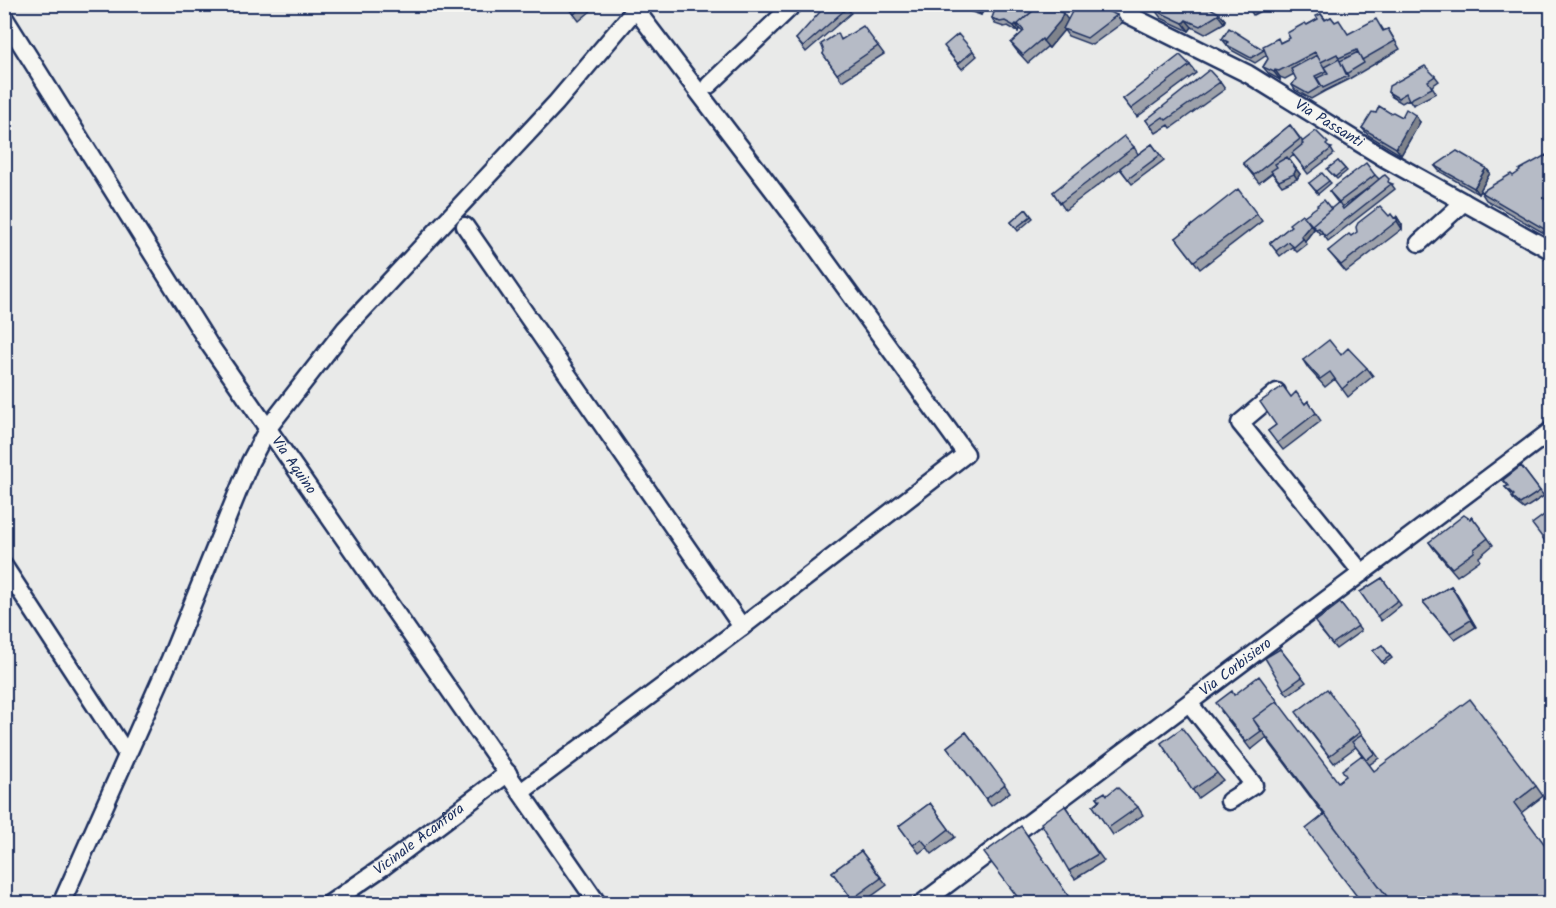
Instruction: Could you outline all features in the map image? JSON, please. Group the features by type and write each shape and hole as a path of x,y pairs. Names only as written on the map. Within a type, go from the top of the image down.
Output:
{"street":[{"path":"709,85 794,4"},
{"name":"Via Passanti","path":"1103,4 1136,10 1248,74 1384,158 1551,251"},
{"path":"61,903 126,753 170,660 250,462 268,428 345,329 556,103 638,7 966,454 742,627 521,792"},
{"name":"Via Aquino","path":"4,17 209,344 598,903"},
{"path":"1419,243 1464,202"},
{"path":"465,226 742,627"},
{"path":"1277,392 1240,423 1362,573"},
{"name":"Via Corbisiero","path":"921,903 1551,430"},
{"path":"4,566 126,753"},
{"path":"1188,703 1254,784 1229,801"},
{"name":"Vicinale Acanfora","path":"329,903 383,867 508,773"}],"building":[{"path":"567,4 585,4 574,14"},
{"path":"827,4 844,4 847,8 803,47 796,39"},
{"path":"997,4 1039,5 1018,24 1020,27 992,18"},
{"path":"1076,4 1089,4 1117,15 1087,38 1063,29"},
{"path":"1158,4 1203,4 1219,13 1200,26 1186,20 1183,23 1155,10"},
{"path":"1248,4 1259,4 1250,10"},
{"path":"1040,5 1063,13 1060,21 1043,41 1042,39 1023,55 1011,43 1024,31 1018,24"},
{"path":"1321,14 1325,20 1331,17 1335,22 1339,20 1348,34 1376,19 1383,31 1388,29 1395,41 1362,60 1357,50 1339,58 1337,54 1321,62 1315,52 1279,71 1274,72 1263,67 1268,59 1263,46 1278,38 1280,43 1290,38 1287,33 1318,19 1316,16"},
{"path":"863,26 878,46 837,74 823,54 821,44 838,33 841,40"},
{"path":"1229,28 1264,50 1251,58 1227,45 1228,42 1222,39"},
{"path":"958,34 973,51 958,64 944,46"},
{"path":"1358,52 1364,63 1346,74 1340,61"},
{"path":"1180,55 1190,65 1131,109 1123,99"},
{"path":"1317,55 1326,71 1315,76 1321,86 1308,94 1292,85 1296,79 1291,69"},
{"path":"1339,59 1348,76 1323,88 1317,78 1328,73 1324,67"},
{"path":"1425,66 1435,76 1428,81 1432,88 1409,100 1406,93 1398,98 1388,92 1389,86"},
{"path":"1209,70 1220,82 1166,120 1163,117 1150,126 1146,120"},
{"path":"1379,106 1402,117 1406,109 1415,115 1396,148 1362,128 1372,112 1376,113"},
{"path":"1290,125 1300,139 1254,175 1243,163"},
{"path":"1316,131 1331,149 1305,169 1292,153"},
{"path":"1124,136 1134,147 1060,203 1053,192"},
{"path":"1152,144 1160,155 1128,179 1120,168"},
{"path":"1457,151 1486,168 1474,188 1435,166"},
{"path":"1546,155 1551,164 1551,202 1542,197 1551,203 1551,233 1481,192 1511,174 1513,176 1519,170"},
{"path":"1287,157 1296,169 1294,174 1279,181 1271,171 1277,167 1275,164"},
{"path":"1338,161 1345,169 1335,177 1327,169"},
{"path":"1366,163 1375,175 1339,202 1329,191"},
{"path":"1322,173 1329,181 1316,191 1309,183"},
{"path":"1383,176 1389,179 1388,182 1391,184 1325,236 1319,228 1316,229 1312,225 1339,202 1343,209"},
{"path":"1238,189 1257,214 1194,261 1176,238"},
{"path":"1324,200 1331,209 1312,227 1304,216"},
{"path":"1380,206 1389,216 1391,214 1394,218 1397,217 1397,221 1341,265 1328,251 1349,234 1351,236 1357,232 1358,223"},
{"path":"1026,209 1031,216 1016,228 1011,222"},
{"path":"1302,214 1311,224 1301,236 1303,239 1294,247 1288,242 1276,251 1270,243"},
{"path":"1329,340 1341,355 1348,348 1367,368 1342,389 1330,372 1320,379 1303,360"},
{"path":"1283,386 1291,397 1296,392 1305,404 1308,401 1316,413 1277,443 1268,431 1276,425 1260,402"},
{"path":"1521,466 1540,491 1520,504 1512,497 1514,495 1505,487 1508,486 1503,480"},
{"path":"1551,510 1551,549 1532,524"},
{"path":"1464,515 1470,519 1472,517 1488,538 1452,568 1429,542"},
{"path":"1382,578 1398,600 1377,616 1360,592"},
{"path":"1451,586 1471,620 1450,633 1423,602"},
{"path":"1340,603 1358,626 1332,644 1315,622"},
{"path":"1382,645 1390,656 1382,662 1373,651"},
{"path":"1280,649 1302,677 1284,690 1265,658"},
{"path":"1259,676 1279,703 1277,701 1253,719 1261,731 1246,742 1216,703 1232,691 1234,695"},
{"path":"1327,689 1360,732 1329,756 1296,712"},
{"path":"1470,699 1536,786 1514,803 1551,853 1551,903 1392,903 1253,719 1277,701 1338,782 1346,776 1342,770 1362,755 1374,771"},
{"path":"1182,728 1217,773 1192,790 1161,743"},
{"path":"966,732 1005,784 986,799 947,747"},
{"path":"1362,735 1375,753 1366,760 1352,742"},
{"path":"1117,787 1138,807 1108,828 1093,806 1100,800 1097,797 1105,792 1107,795"},
{"path":"930,803 949,829 927,846 921,839 913,845 899,826"},
{"path":"1065,806 1098,854 1069,871 1041,823"},
{"path":"1325,814 1392,903 1362,903 1306,829"},
{"path":"1021,826 1073,903 1022,903 984,853"},
{"path":"861,851 881,878 852,899 832,872"}]}
